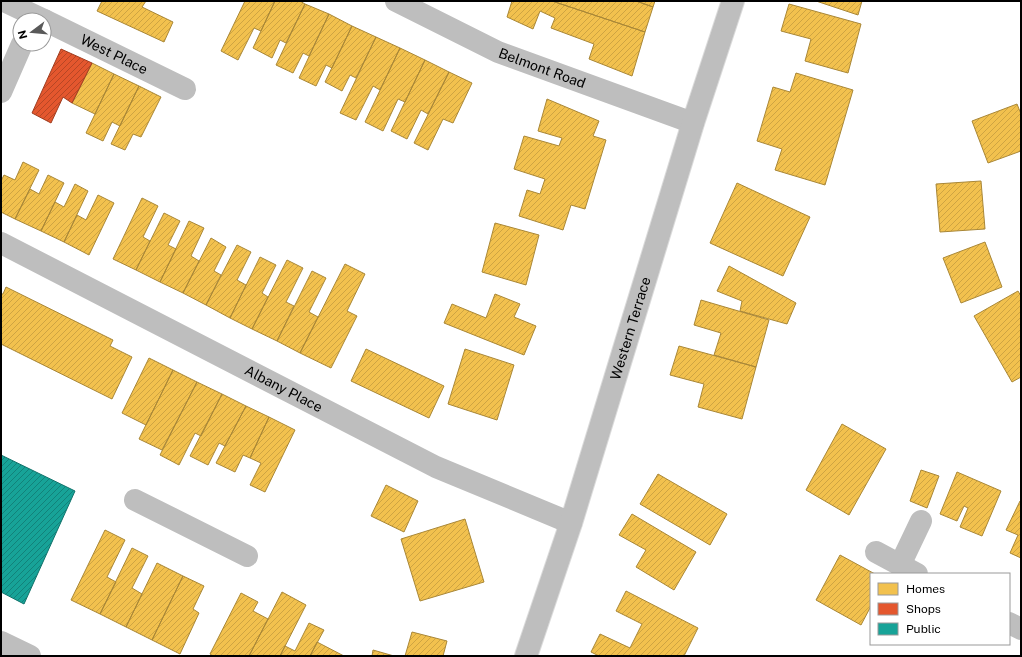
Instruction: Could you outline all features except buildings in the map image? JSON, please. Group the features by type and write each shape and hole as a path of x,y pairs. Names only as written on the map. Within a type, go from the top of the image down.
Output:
{"street":[{"name":"West Place","path":"4,1 32,12"},
{"name":"Belmont Road","path":"396,1 498,52 693,123"},
{"name":"Western Terrace","path":"526,656 571,523 693,123 733,1"},
{"name":"West Place","path":"52,22 185,89"},
{"path":"1,92 18,52"},
{"name":"Albany Place","path":"1,243 436,467 571,523"},
{"path":"135,500 247,556"},
{"path":"876,552 909,570 921,521"},
{"path":"1010,624 1021,629"},
{"path":"1,642 30,656"}]}
